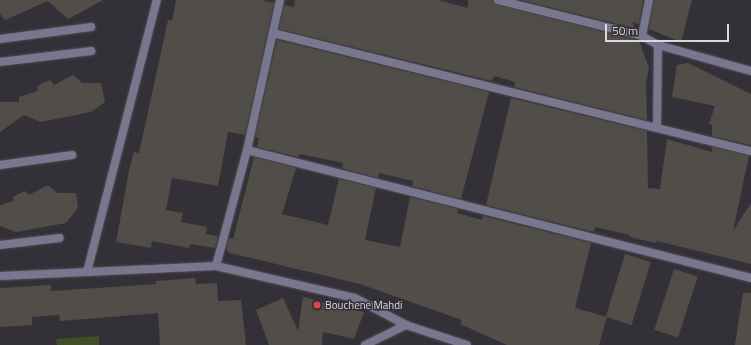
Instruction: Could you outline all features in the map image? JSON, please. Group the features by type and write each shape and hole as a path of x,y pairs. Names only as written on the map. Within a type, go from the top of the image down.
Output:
{"street":[{"path":"87,272 157,0"},
{"path":"216,266 247,150 280,0"},
{"path":"498,0 642,36 658,46 751,71"},
{"path":"642,36 649,0"},
{"path":"0,39 91,27"},
{"path":"273,33 657,126 751,151"},
{"path":"657,126 658,46"},
{"path":"0,62 90,51"},
{"path":"247,150 751,278"},
{"path":"0,165 72,155"},
{"path":"0,245 60,238"},
{"path":"0,276 216,266 355,298 406,325 467,345"},
{"path":"365,345 406,325"}],"green space":[{"path":"99,336 99,345 57,345 56,339"}],"building":[{"path":"0,0 103,0 68,19 48,1 5,20 0,14"},
{"path":"176,0 261,0 274,3 245,135 228,132 218,186 172,178 166,210 183,213 181,222 207,227 206,234 218,236 215,248 190,244 189,248 152,241 151,248 116,242 129,171 134,152 139,153 168,20 172,21"},
{"path":"295,0 438,0 468,8 468,0 493,0 497,5 639,41 649,68 646,83 647,120 514,87 515,82 494,76 492,81 279,29 284,5 294,7"},
{"path":"521,0 643,0 639,24 632,22 635,28"},
{"path":"654,0 692,0 681,42 649,29"},
{"path":"277,40 489,92 461,199 412,186 413,181 379,173 378,178 342,168 343,163 300,154 299,157 257,147 259,138 255,137"},
{"path":"688,63 751,94 751,145 712,136 712,125 709,124 715,106 672,97 677,65"},
{"path":"73,75 82,83 101,83 105,102 91,112 41,122 24,115 0,132 0,102 19,102 19,97 38,91 37,86 50,80 54,85"},
{"path":"511,98 647,131 648,188 660,189 667,139 712,152 712,147 749,156 733,231 751,203 751,264 657,241 656,243 630,237 630,235 595,227 594,232 486,205"},
{"path":"254,157 296,168 282,214 328,225 339,179 376,188 365,240 400,247 410,197 458,209 457,213 482,220 483,216 591,243 575,308 607,317 599,345 507,345 460,324 462,320 360,284 230,253 226,250 229,238 233,239"},
{"path":"48,185 57,193 76,193 78,208 66,223 16,232 0,226 0,205 13,201 13,197 25,191 29,195"},
{"path":"625,254 651,262 632,325 606,317"},
{"path":"674,269 698,277 678,338 654,330"},
{"path":"195,278 196,284 217,283 218,301 241,300 246,345 160,345 158,313 60,321 59,315 32,317 32,325 0,327 0,288 51,285 51,291 156,284 156,281"},
{"path":"743,293 751,293 751,345 735,345"},
{"path":"303,297 364,312 354,339 323,332 322,345 269,345 256,310 283,298 298,331"}],"place":[{"name":"Bouchene Mahdi","path":"317,305"}]}
